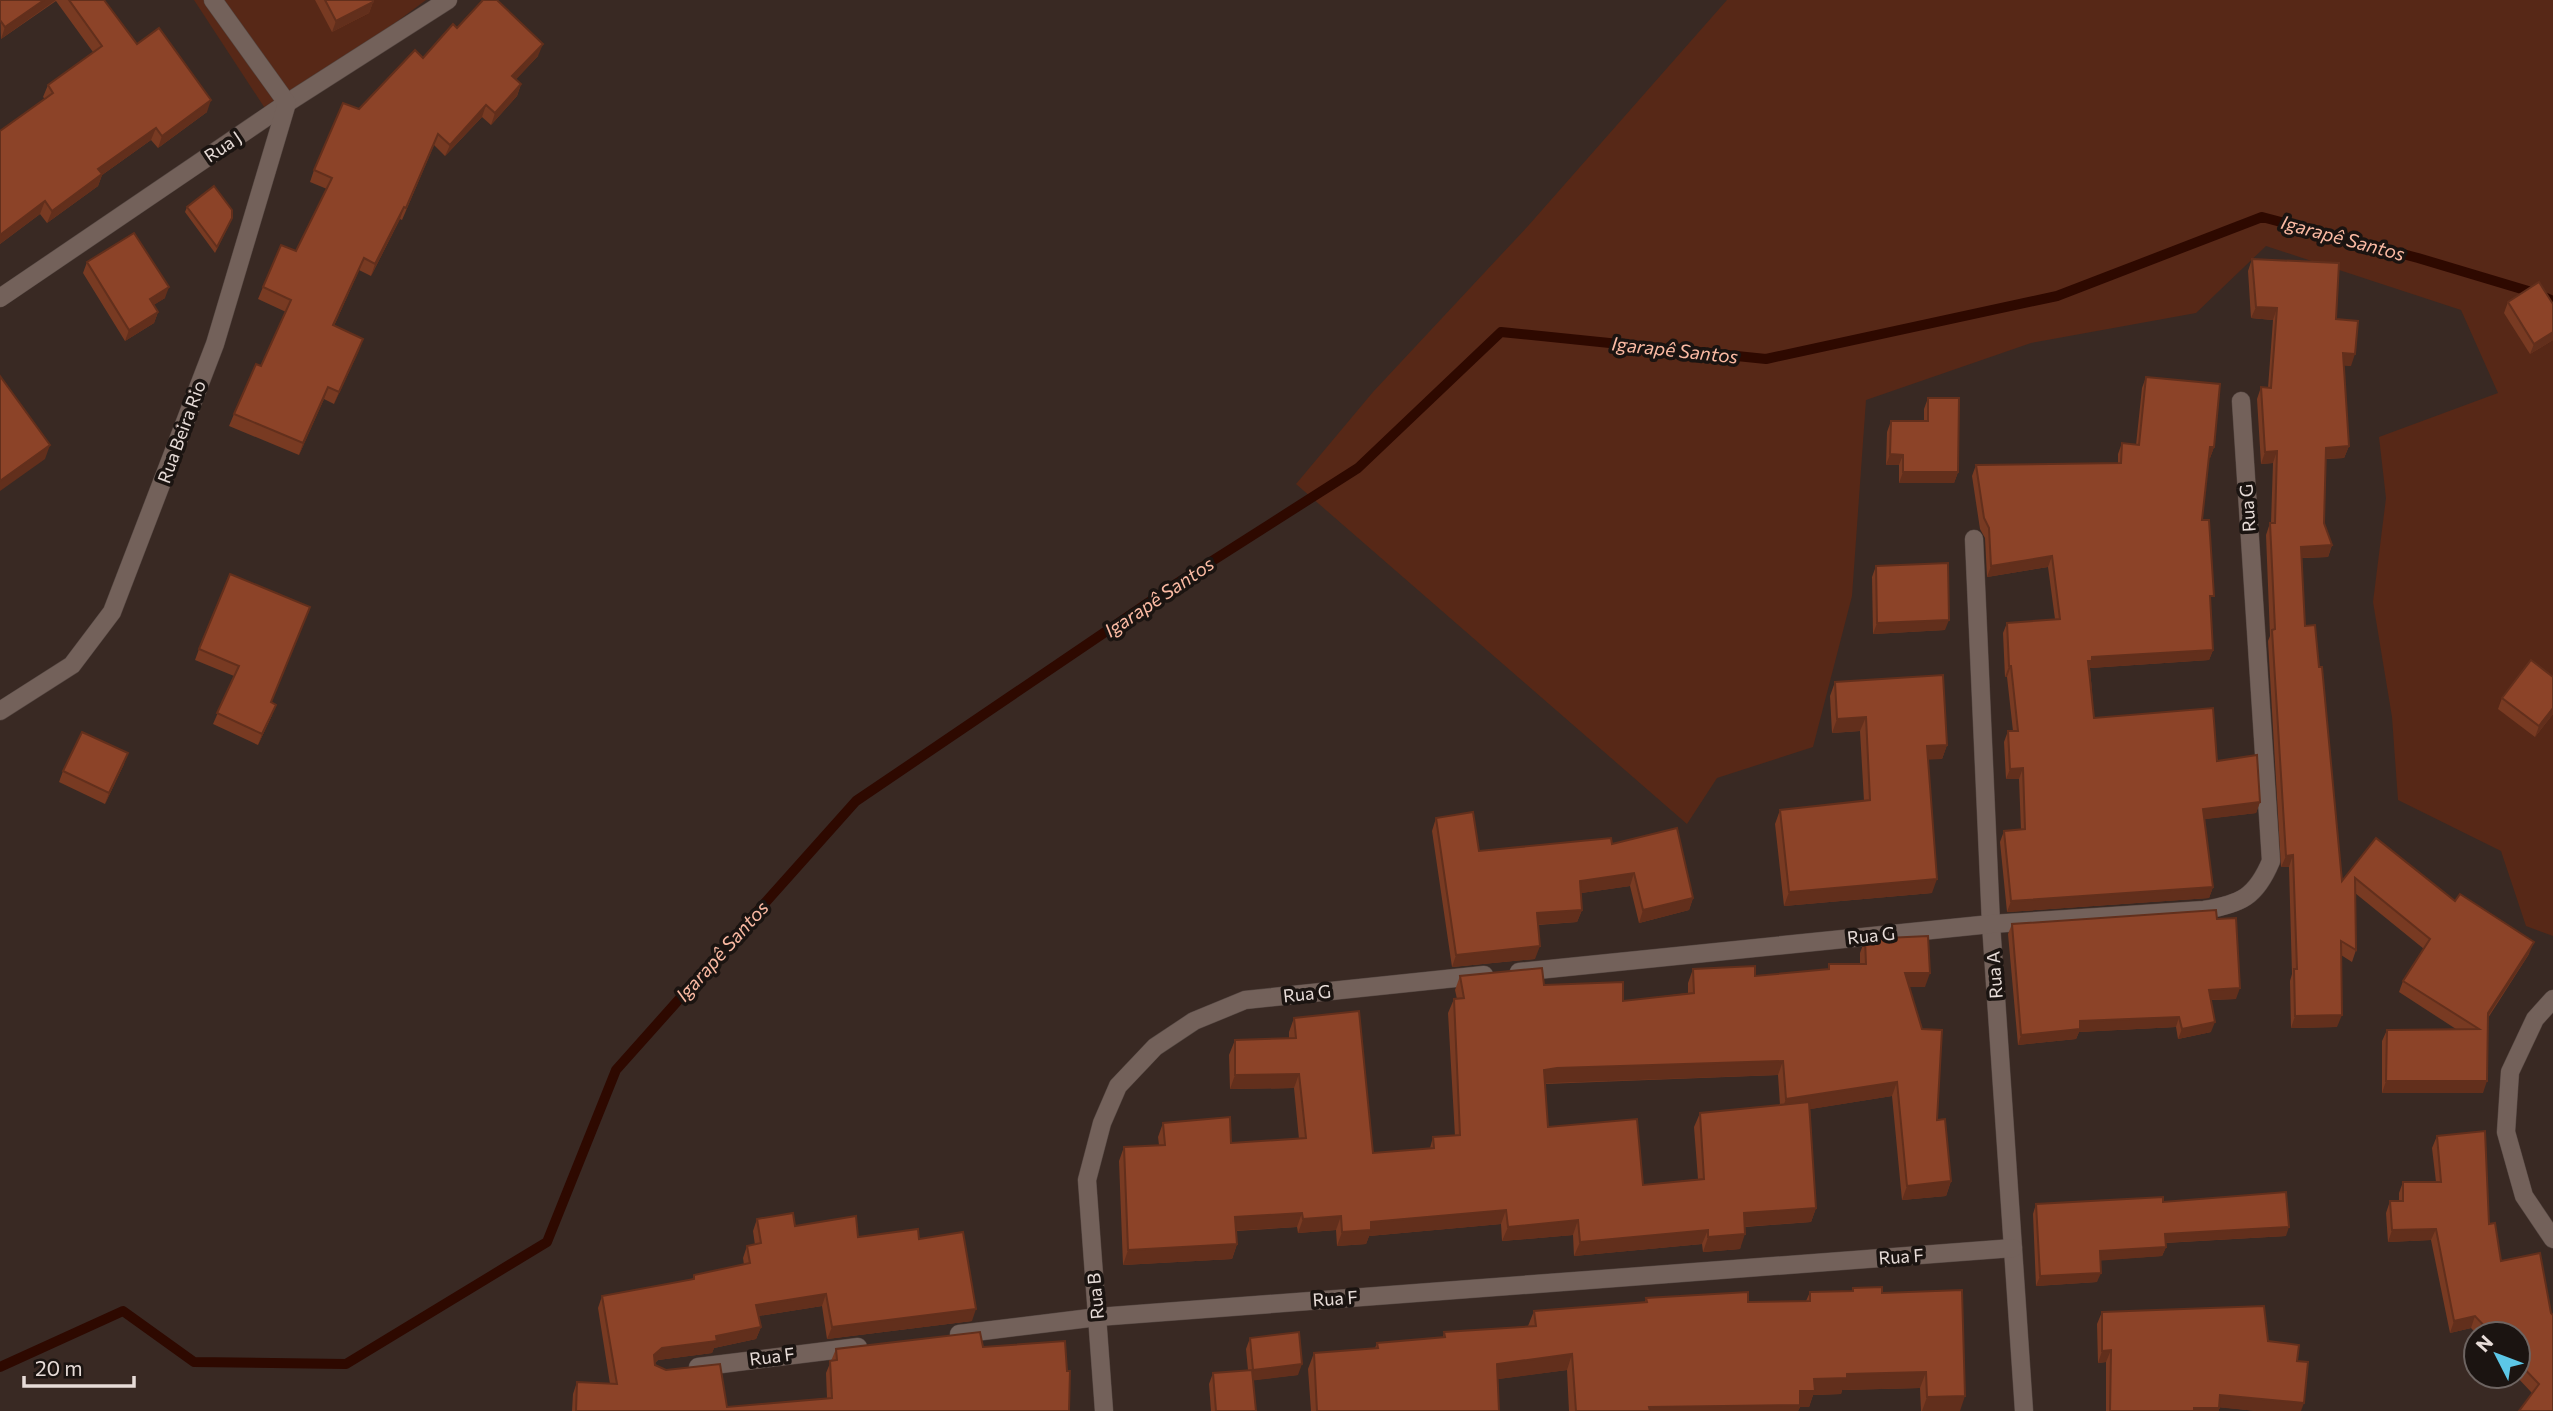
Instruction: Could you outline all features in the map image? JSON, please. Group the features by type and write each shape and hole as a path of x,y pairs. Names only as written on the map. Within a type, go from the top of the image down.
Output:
{"street":[{"path":"213,0 288,103"},
{"name":"Rua J","path":"0,298 288,103 448,0"},
{"name":"Rua Beira Rio","path":"0,711 72,665 113,612 215,344 288,103"},
{"name":"Rua G","path":"1087,1180 1102,1123 1118,1086 1155,1046 1194,1021 1245,1000 1991,924 2204,910 2232,905 2253,893 2271,861 2241,401"},
{"name":"Rua A","path":"1974,539 1991,924 2024,1411"},
{"path":"2553,999 2535,1019 2510,1072 2506,1132 2524,1196 2553,1240"},
{"name":"Rua B","path":"1087,1180 1104,1411"},
{"name":"Rua F","path":"947,1336 1098,1317 2013,1248"},
{"name":"Rua F","path":"687,1368 879,1344"}],"shaded area":[{"path":"194,0 426,0 270,116"},
{"path":"1727,0 2553,0 2553,936 2526,926 2501,851 2398,800 2392,717 2373,602 2386,498 2379,437 2498,393 2461,310 2266,246 2196,313 2031,343 1866,400 1852,596 1813,747 1717,778 1687,824 1296,484 1373,392 1528,226"}],"building":[{"path":"0,0 44,0 5,27 0,20"},
{"path":"69,0 104,0 137,44 159,28 211,100 162,136 156,128 98,169 102,174 52,211 45,201 0,235 0,131 53,93 48,85 102,46"},
{"path":"325,0 373,0 373,2 336,21"},
{"path":"483,0 497,0 543,44 512,76 521,84 495,113 486,105 450,145 438,134 406,208 404,207 375,264 364,258 333,325 363,339 339,392 328,387 303,443 234,414 256,364 261,366 291,300 263,287 281,245 296,251 332,178 314,170 343,103 359,109 415,50 423,58 453,24 457,28"},
{"path":"214,186 232,210 232,218 217,247 187,207"},
{"path":"134,233 169,287 150,299 158,312 129,330 87,262"},
{"path":"2252,259 2339,263 2336,319 2358,321 2355,354 2343,353 2349,446 2326,448 2324,523 2332,545 2301,547 2305,626 2315,625 2319,667 2322,667 2342,881 2376,838 2455,901 2460,894 2534,942 2488,1013 2487,1081 2386,1081 2387,1030 2479,1029 2403,981 2430,939 2355,878 2356,950 2341,941 2342,1015 2295,1016 2294,969 2297,969 2293,855 2286,856 2272,630 2275,629 2270,523 2275,523 2277,451 2265,452 2261,387 2271,388 2277,308 2256,307"},
{"path":"2539,282 2553,304 2553,332 2534,344 2508,302"},
{"path":"0,376 50,445 0,481"},
{"path":"2146,377 2220,384 2214,447 2210,447 2202,520 2209,520 2214,596 2210,596 2213,650 2092,657 2092,661 2088,661 2094,718 2213,708 2217,761 2257,755 2260,802 2203,809 2213,887 2011,901 2004,831 2025,829 2023,768 2010,769 2008,731 2018,731 2009,666 2007,623 2060,619 2052,556 1991,566 1989,528 1984,518 1976,465 2121,463 2122,443 2139,445"},
{"path":"1928,398 1959,398 1958,472 1903,472 1903,455 1890,454 1891,421 1928,421"},
{"path":"1948,563 1949,620 1877,623 1876,566"},
{"path":"230,574 310,607 271,702 276,705 262,734 217,713 239,666 199,649"},
{"path":"2531,660 2553,677 2553,708 2539,726 2502,698"},
{"path":"1943,675 1947,745 1927,746 1937,879 1789,892 1780,810 1870,800 1866,717 1837,719 1835,682"},
{"path":"82,732 128,753 109,793 63,771"},
{"path":"1473,812 1479,851 1611,838 1612,844 1677,828 1693,898 1643,910 1634,873 1580,881 1582,910 1537,913 1540,946 1456,955 1436,818"},
{"path":"2216,910 2217,919 2236,918 2240,988 2209,990 2215,1022 2182,1029 2179,1017 2080,1021 2080,1029 2021,1035 2012,924"},
{"path":"1928,936 1930,973 1905,973 1922,1029 1942,1030 1937,1120 1945,1119 1951,1181 1907,1186 1897,1082 1786,1099 1783,1061 1557,1068 1544,1070 1548,1127 1637,1119 1643,1185 1704,1179 1700,1113 1809,1102 1816,1208 1744,1213 1745,1234 1708,1237 1708,1230 1580,1242 1578,1220 1508,1227 1506,1210 1371,1222 1371,1230 1342,1232 1341,1216 1303,1219 1302,1213 1235,1217 1237,1244 1128,1250 1124,1147 1165,1145 1163,1123 1230,1117 1231,1143 1306,1138 1299,1074 1235,1075 1235,1040 1296,1038 1294,1018 1359,1011 1373,1153 1434,1148 1433,1137 1460,1135 1454,999 1464,998 1460,976 1542,968 1544,985 1623,982 1623,1001 1694,993 1693,969 1755,966 1755,976 1829,969 1829,964 1866,964 1865,939"},
{"path":"2485,1131 2489,1224 2495,1223 2501,1261 2540,1253 2553,1315 2553,1411 2519,1411 2539,1384 2532,1377 2532,1320 2479,1320 2475,1316 2454,1321 2436,1229 2392,1230 2390,1201 2403,1201 2403,1182 2441,1182 2437,1136"},
{"path":"2286,1192 2289,1227 2165,1234 2166,1247 2100,1251 2101,1273 2040,1276 2036,1204 2163,1197 2163,1202"},
{"path":"793,1213 795,1226 856,1216 858,1237 918,1229 919,1239 963,1232 976,1309 832,1327 826,1294 756,1305 761,1327 716,1336 717,1341 662,1348 654,1355 655,1365 666,1370 720,1364 727,1407 832,1398 830,1361 837,1360 836,1349 980,1332 983,1347 1065,1341 1067,1371 1070,1371 1069,1411 576,1411 577,1382 617,1384 602,1296 694,1279 694,1275 750,1263 747,1246 761,1243 757,1219"},
{"path":"1882,1287 1882,1293 1962,1290 1965,1396 1927,1397 1926,1372 1847,1374 1847,1378 1814,1379 1815,1391 1800,1391 1800,1405 1576,1411 1572,1354 1497,1364 1499,1411 1317,1411 1314,1353 1378,1348 1377,1343 1445,1337 1444,1332 1536,1326 1534,1311 1647,1302 1646,1298 1748,1292 1748,1302 1810,1301 1810,1292"},
{"path":"2264,1306 2268,1341 2299,1345 2297,1361 2308,1362 2304,1403 2220,1395 2219,1408 2194,1408 2194,1411 2110,1411 2111,1350 2102,1351 2102,1312"},
{"path":"1299,1332 1302,1364 1253,1370 1250,1338"},
{"path":"1252,1370 1256,1411 1216,1411 1213,1373"}],"waterway":[{"name":"Igarapê Santos","path":"0,1367 123,1311 194,1362 346,1364 547,1242 616,1070 856,801 1176,584 1358,468 1501,332 1766,359 2057,296 2262,217 2418,258 2535,293 2553,301"}]}
